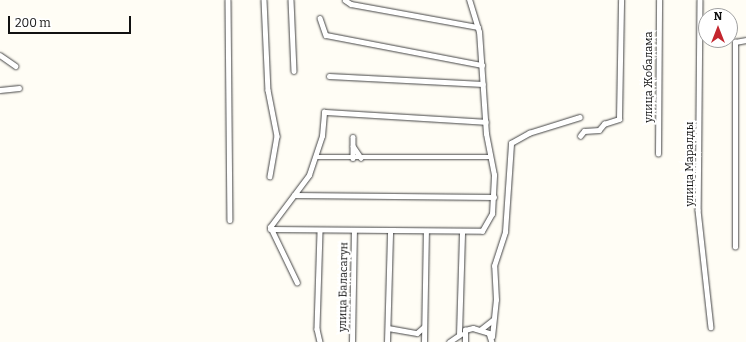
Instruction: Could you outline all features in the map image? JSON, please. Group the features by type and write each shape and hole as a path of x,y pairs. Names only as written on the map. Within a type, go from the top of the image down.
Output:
{"street":[{"path":"228,0 230,220"},
{"path":"264,0 268,90 277,136 270,176"},
{"path":"291,0 294,71"},
{"path":"345,0 352,4 478,26"},
{"path":"270,229 320,232 462,233 482,231 492,214 494,196 478,26 469,0"},
{"path":"580,136 584,131 599,130 604,124 619,119 620,0"},
{"name":"улица Жобалама","path":"658,154 659,0"},
{"name":"улица Маралды","path":"700,0 698,210 711,327"},
{"path":"320,18 326,34 482,65"},
{"path":"735,247 735,42 746,40"},
{"path":"0,55 16,66"},
{"path":"329,76 483,84"},
{"path":"0,90 19,88"},
{"path":"270,229 294,196 316,158 326,111 486,122"},
{"path":"492,340 494,266 504,232 511,143 529,133 580,117"},
{"path":"353,137 353,158"},
{"path":"353,145 361,158"},
{"path":"316,158 490,157"},
{"path":"294,196 494,196"},
{"path":"270,229 297,283"},
{"path":"320,232 317,329 320,342"},
{"name":"улица Баласагун","path":"352,342 354,232"},
{"path":"387,342 390,232"},
{"path":"424,342 426,232"},
{"path":"459,335 462,233"},
{"path":"449,342 465,330 480,330 493,320"},
{"path":"388,328 403,328 417,333 424,326"},
{"path":"465,330 465,342"},
{"path":"480,330 492,340"}]}
